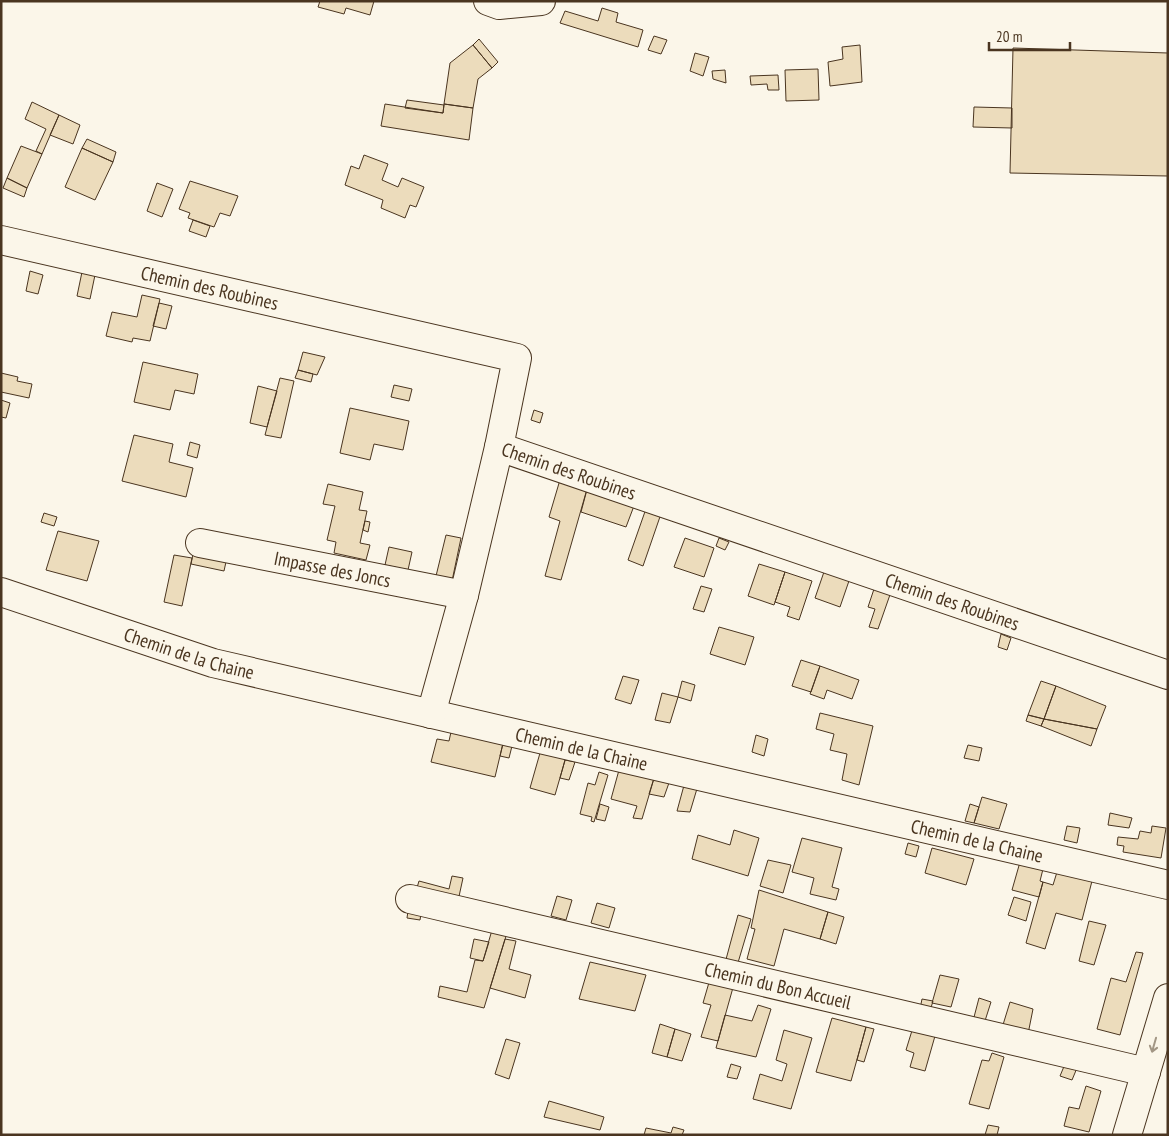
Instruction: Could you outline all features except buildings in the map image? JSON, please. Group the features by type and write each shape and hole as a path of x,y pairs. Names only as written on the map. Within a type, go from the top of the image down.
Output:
{"street":[{"path":"488,1 499,5 541,1"},
{"name":"Chemin des Roubines","path":"1,240 517,358 499,448 1168,675"},
{"path":"431,714 464,595 499,448"},
{"name":"Impasse des Joncs","path":"200,543 464,595"},
{"name":"Chemin de la Chaine","path":"1,592 213,663 1168,885"},
{"name":"Chemin du Bon Accueil","path":"410,899 1146,1072"},
{"path":"1127,1135 1168,998"}]}
